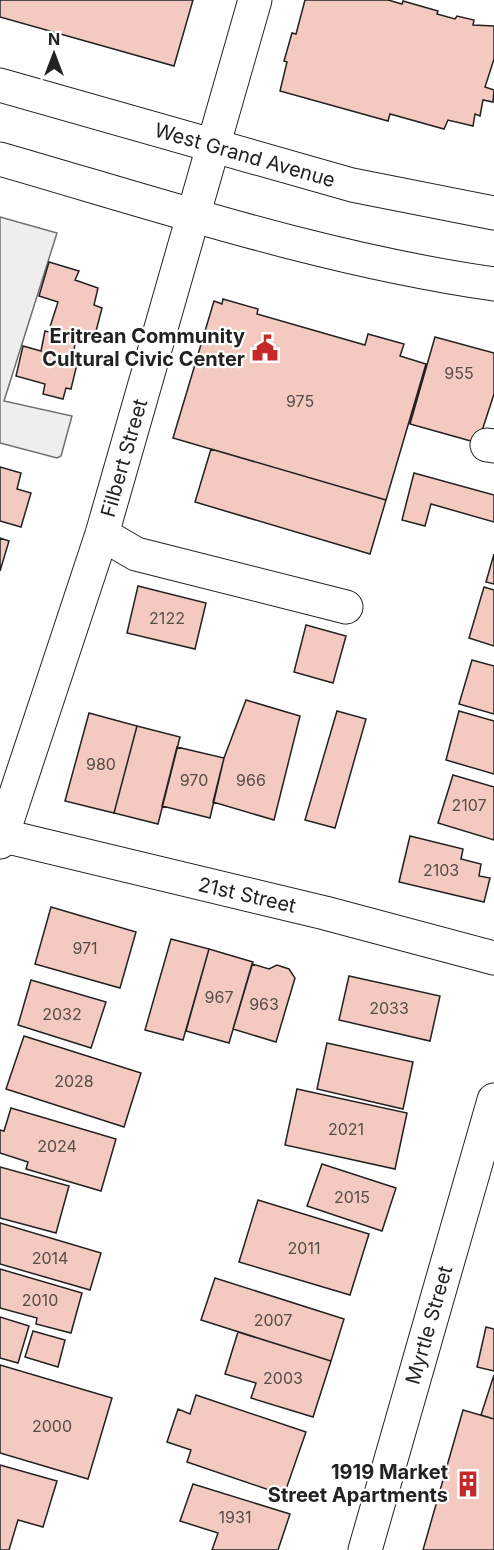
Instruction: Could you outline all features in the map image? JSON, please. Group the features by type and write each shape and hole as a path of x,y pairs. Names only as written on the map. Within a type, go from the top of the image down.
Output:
{"street":[{"name":"Filbert Street","path":"1,838 102,534 255,0"},
{"name":"West Grand Avenue","path":"0,85 352,185 494,213"},
{"path":"0,159 324,251 452,278 494,284"},
{"path":"102,534 136,554 346,607"},
{"name":"21st Street","path":"1,838 325,913 494,958"},
{"name":"Myrtle Street","path":"365,1550 494,1100"}],"shaded area":[{"path":"0,217 57,233 4,401 72,416 61,456 57,458 0,443"}],"building":[{"path":"0,0 193,0 174,66 0,17"},
{"path":"305,0 388,0 402,4 403,1 438,11 437,14 455,19 457,16 474,20 473,25 494,26 494,59 485,87 494,90 493,102 483,100 480,116 475,114 473,126 448,120 444,129 390,114 388,121 280,91 287,62 284,61 292,33 296,34"},
{"path":"49,262 79,271 75,280 98,288 94,305 102,308 94,339 50,327 58,302 39,296"},
{"path":"223,299 258,309 257,314 365,345 368,334 404,344 400,356 426,364 386,500 173,438 214,301 222,304"},
{"path":"45,331 76,338 72,362 77,364 71,389 66,388 63,399 43,394 45,384 16,376 23,346 41,351"},
{"path":"435,337 494,353 494,394 478,443 410,424"},
{"path":"211,449 386,500 370,554 195,502"},
{"path":"0,467 21,473 17,489 31,493 21,527 0,521"},
{"path":"414,473 494,495 494,522 431,504 425,526 402,520"},
{"path":"0,538 9,541 0,571"},
{"path":"494,554 494,584 486,582"},
{"path":"138,586 206,603 195,649 127,633"},
{"path":"484,587 494,590 494,646 469,638"},
{"path":"306,625 346,636 333,683 294,672"},
{"path":"472,660 494,666 494,714 459,704"},
{"path":"246,700 300,716 274,820 213,802 224,758"},
{"path":"337,711 366,719 335,828 305,820"},
{"path":"459,711 494,721 494,774 446,760"},
{"path":"89,713 137,726 114,813 65,801"},
{"path":"137,726 180,737 158,824 114,813"},
{"path":"177,747 224,758 210,818 162,806"},
{"path":"453,775 494,787 494,840 438,823"},
{"path":"410,836 463,849 461,859 481,864 479,876 490,878 484,902 399,882"},
{"path":"51,907 136,932 120,988 35,964"},
{"path":"171,939 209,949 183,1040 145,1030"},
{"path":"209,949 253,962 229,1043 186,1031"},
{"path":"252,964 269,969 277,965 289,969 295,978 276,1042 233,1029"},
{"path":"349,976 440,996 430,1041 339,1020"},
{"path":"31,980 106,1002 91,1048 18,1025"},
{"path":"24,1036 141,1073 124,1127 6,1089"},
{"path":"327,1043 413,1062 403,1109 317,1089"},
{"path":"297,1089 407,1113 395,1169 285,1145"},
{"path":"11,1108 116,1139 101,1191 26,1169 28,1162 0,1153 0,1130 4,1131"},
{"path":"322,1164 396,1188 382,1231 307,1206"},
{"path":"0,1167 69,1186 56,1233 0,1218"},
{"path":"258,1200 369,1234 350,1295 239,1262"},
{"path":"0,1223 101,1253 90,1290 0,1264"},
{"path":"0,1269 82,1293 71,1333 36,1324 37,1318 0,1308"},
{"path":"215,1278 344,1319 331,1361 201,1320"},
{"path":"0,1317 29,1326 18,1363 0,1358"},
{"path":"486,1327 494,1329 494,1371 477,1367"},
{"path":"33,1331 65,1340 58,1367 25,1357"},
{"path":"238,1332 331,1361 313,1417 251,1398 256,1383 225,1374"},
{"path":"0,1365 112,1398 88,1479 0,1453"},
{"path":"494,1375 494,1419 481,1415"},
{"path":"196,1395 306,1432 284,1495 187,1462 191,1450 167,1442 178,1409 190,1414"},
{"name":"1919 Market Street Apartments","path":"463,1410 494,1419 494,1550 423,1550"},
{"path":"0,1465 57,1481 43,1527 18,1520 9,1550 0,1550"},
{"path":"193,1484 290,1514 278,1550 212,1550 218,1533 180,1521"}],"place":[{"name":"Eritrean Community Cultural Civic Center","path":"265,348"},
{"name":"1919 Market Street Apartments","path":"468,1484"}]}
